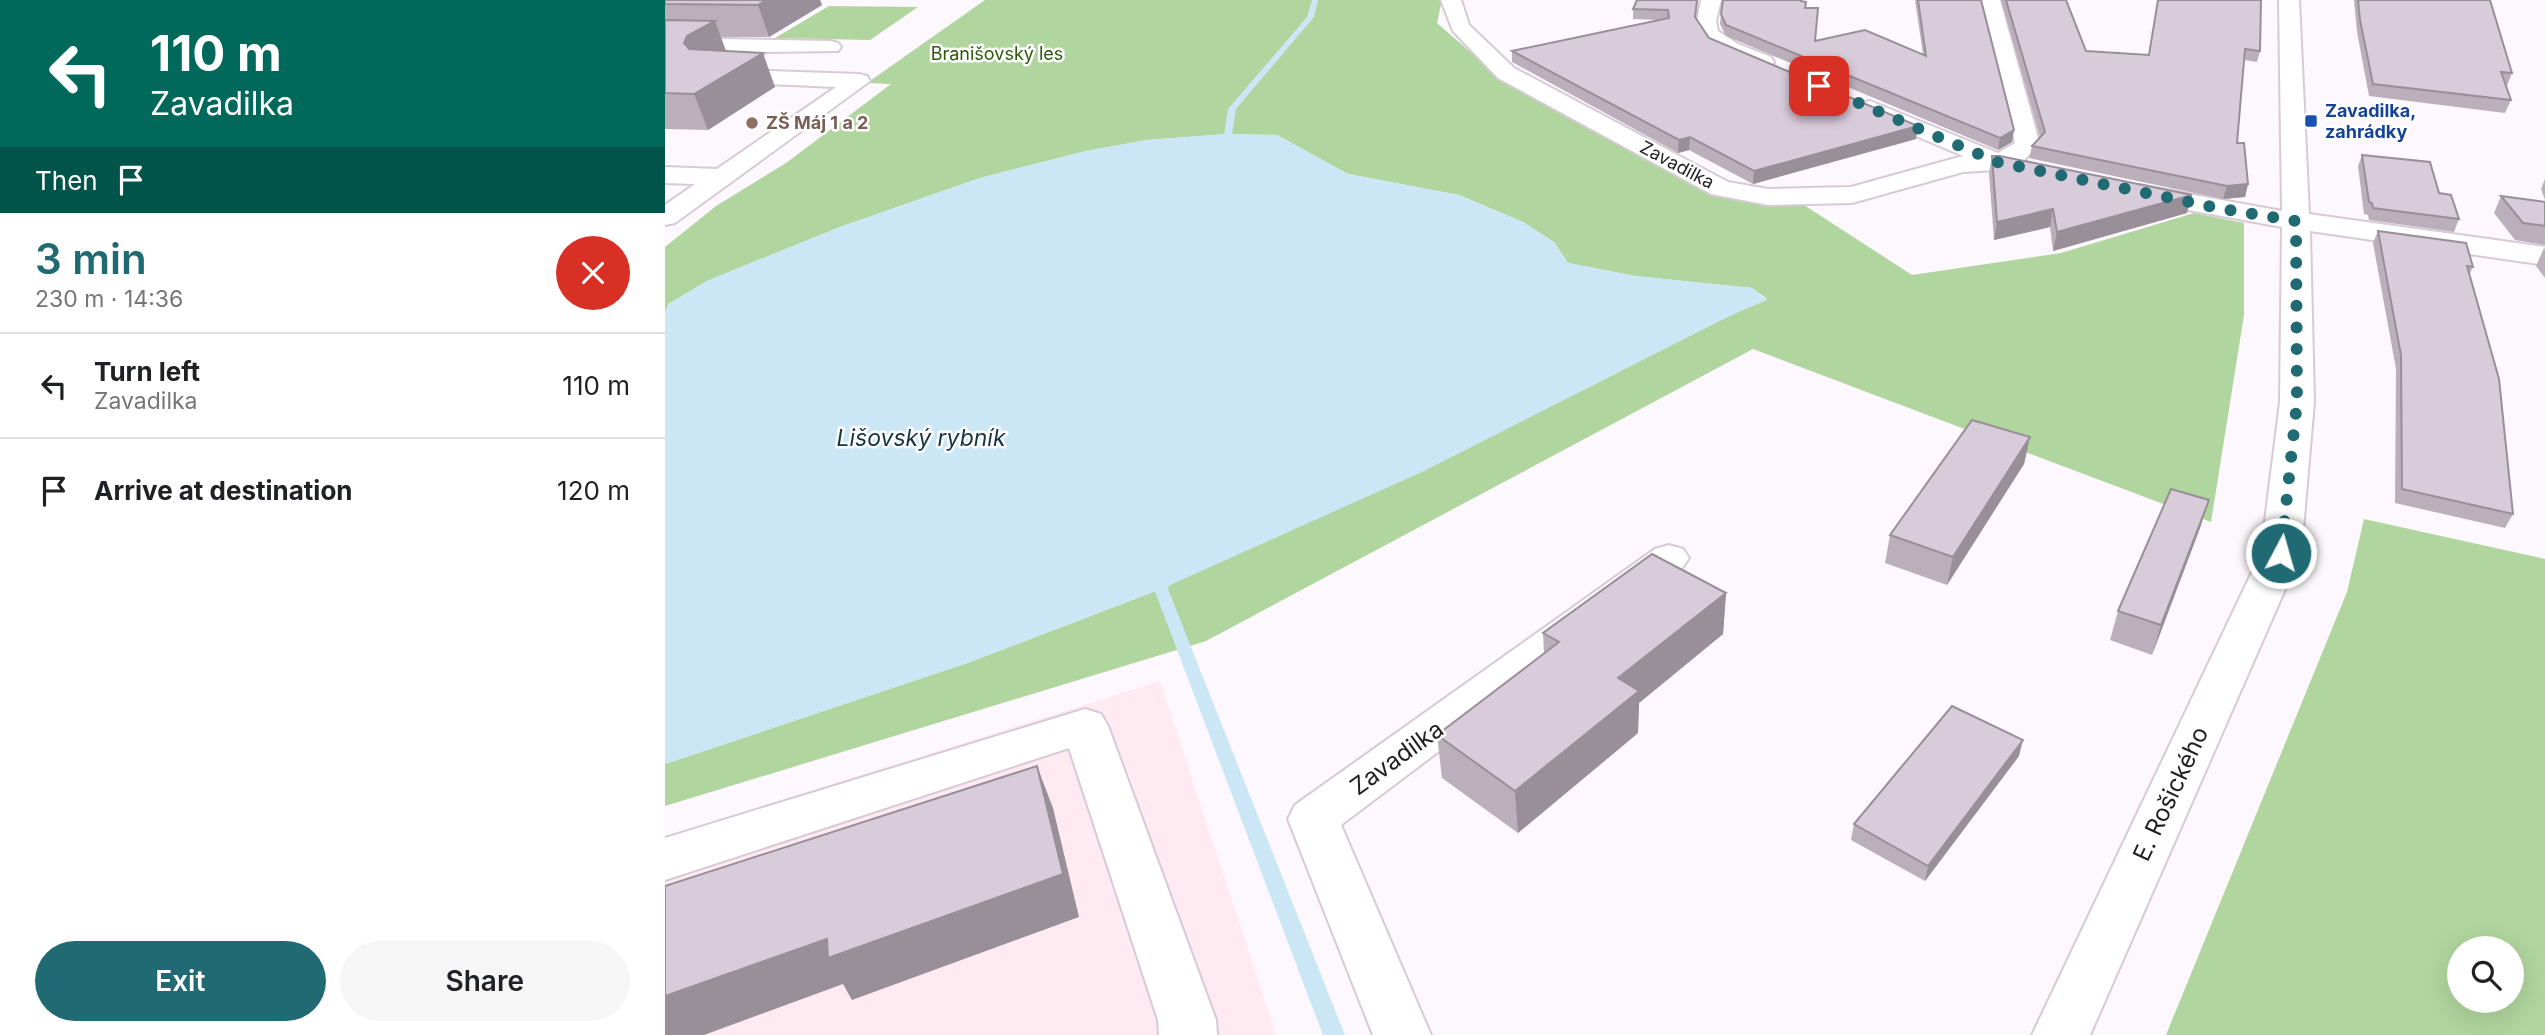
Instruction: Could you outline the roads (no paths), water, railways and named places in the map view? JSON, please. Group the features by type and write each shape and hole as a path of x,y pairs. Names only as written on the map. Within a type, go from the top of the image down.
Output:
{"street":[{"name":"Zavadilka","path":"1451,0 1460,27 1506,73 1720,188 1768,197 1852,195 1962,164 1997,162 2013,156 2028,145 1990,0"},
{"path":"1711,0 1705,25 1708,34 1717,42 1781,69"},
{"path":"2289,0 2296,221"},
{"path":"665,44 831,47"},
{"path":"668,215 859,82 711,76 762,46"},
{"name":"Zavadilka","path":"1844,96 1997,162 2065,178"},
{"path":"665,175 723,177"},
{"path":"2118,188 2296,221 2545,256"},
{"name":"E. Rošického","path":"2061,1035 2281,553 2297,402 2296,221"},
{"name":"Zavadilka","path":"1402,1035 1314,819 1669,558"},
{"path":"665,859 1085,726 1187,1020 1188,1035"}],"water":[{"name":"Lišovský rybník","path":"1227,134 1277,135 1348,174 1458,195 1523,222 1554,242 1568,263 1635,276 1752,288 1767,300 1727,317 1422,472 1161,589 970,662 665,764 665,313 668,304 707,281 840,227 980,178 1086,151 1147,140"}],"waterway":[{"path":"1224,153 1232,109 1310,17 1315,0"},
{"path":"1164,572 1161,589 1334,1035"}],"place":[{"name":"Zavadilka, zahrádky","path":"2311,121"},
{"name":"ZŠ Máj 1 a 2","path":"752,123"}],"park label":[{"name":"Branišovský les","path":"997,54"}]}
